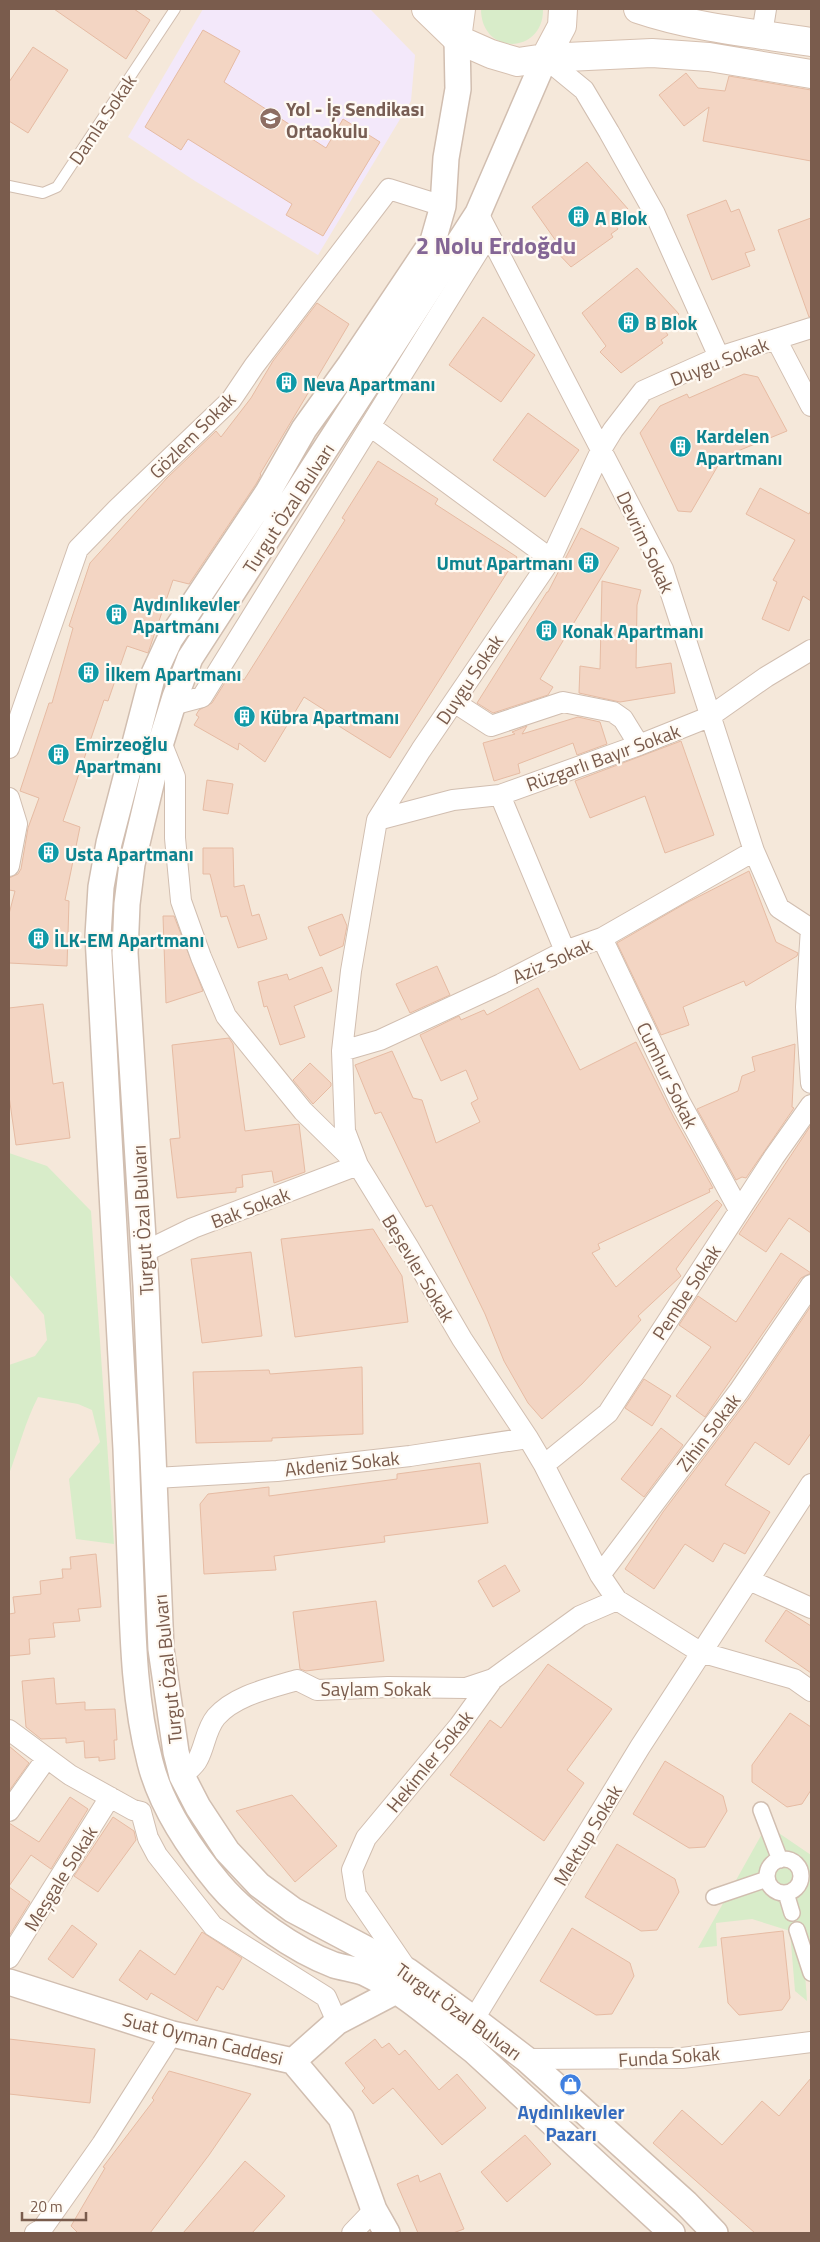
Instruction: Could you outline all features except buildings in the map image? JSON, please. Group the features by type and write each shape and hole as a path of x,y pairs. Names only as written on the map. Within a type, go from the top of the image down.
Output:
{"main road":[{"path":"426,9 457,39 491,54 518,62 545,58 652,53 709,56 811,74"},
{"path":"457,39 461,9"},
{"path":"545,58 562,26 563,9"},
{"path":"654,12 764,22 811,42"}],"street":[{"name":"Turgut Özal Bulvarı","path":"457,39 458,89 446,158 443,206 433,241 350,365 304,429 268,492 170,639 152,678 109,843 104,869 98,936 122,1356 133,1646 142,1728 150,1764 160,1793 175,1821 220,1885 247,1911 300,1948 333,1964 402,1981 460,2040 672,2233"},
{"name":"Turgut Özal Bulvarı","path":"545,58 484,224 190,658 172,705 132,864 126,914 125,954 144,1252 161,1649 176,1752 182,1776 198,1807 227,1851 259,1885 293,1910 402,1981 475,2020 526,2059 686,2203 715,2233"},
{"path":"545,58 584,90 614,141 655,214 719,358"},
{"name":"Gözlem Sokak","path":"9,748 78,549 231,400 254,366 390,189 443,206"},
{"path":"172,705 202,697 370,426 484,224"},
{"name":"Devrim Sokak","path":"484,224 602,448 663,569 754,851 779,908 811,929"},
{"name":"Duygu Sokak","path":"358,1166 346,1131 342,1051 351,971 376,820 551,559 602,448 612,430 643,391 719,358 811,328"},
{"path":"776,339 811,406"},
{"path":"370,426 551,559"},
{"name":"Rüzgarlı Bayır Sokak","path":"376,820 453,800 500,795 639,745 710,717 766,677 811,650"},
{"path":"454,702 491,726 563,702 613,712 623,719 639,745"},
{"name":"Beşevler Sokak","path":"162,742 175,777 175,838 181,901 201,957 226,1016 303,1111 358,1166 462,1339 544,1465 600,1576 617,1600 700,1652 794,1679 811,1691"},
{"path":"500,795 565,951"},
{"path":"9,798 18,824 9,866"},
{"name":"Aziz Sokak","path":"342,1051 380,1040 501,984 565,951 602,938 754,851"},
{"path":"811,929 806,1007 811,1083"},
{"name":"Cumhur Sokak","path":"602,938 680,1102 739,1210"},
{"name":"Pembe Sokak","path":"544,1465 608,1413 774,1156 811,1104"},
{"name":"Bak Sokak","path":"144,1252 193,1228 358,1166"},
{"name":"Zihin Sokak","path":"600,1576 739,1391 811,1285"},
{"name":"Akdeniz Sokak","path":"155,1478 277,1471 410,1456 528,1438"},
{"name":"Mektup Sokak","path":"460,2040 475,2020 640,1746 811,1484"},
{"path":"749,1580 811,1608"},
{"name":"Hekimler Sokak","path":"402,1981 356,1895 352,1870 366,1838 459,1726 494,1678 580,1616 617,1600"},
{"name":"Saylam Sokak","path":"182,1776 197,1761 205,1738 216,1717 238,1701 297,1680 316,1690 388,1687 466,1688 494,1678"},
{"path":"10,1734 70,1775 133,1810 141,1812"},
{"path":"9,1811 46,1759"},
{"path":"141,1812 160,1793"},
{"name":"Meşgale Sokak","path":"9,1958 110,1797"},
{"path":"762,1810 780,1860"},
{"path":"141,1812 148,1838 156,1855 213,1926 326,1997 337,2022"},
{"path":"780,1860 789,1860 799,1867 806,1869 800,1883 790,1892 773,1889 767,1879 769,1868 780,1860"},
{"path":"714,1897 767,1879"},
{"path":"790,1892 796,1911"},
{"path":"811,1951 801,1932 811,1973"},
{"name":"Turgut Özal Bulvarı","path":"294,2062 337,2022 402,1981"},
{"name":"Suat Oyman Caddesi","path":"9,1982 172,2034 294,2062 341,2118 374,2210 387,2233"},
{"path":"35,2233 42,2229 102,2144 172,2034"},
{"name":"Funda Sokak","path":"526,2059 682,2058 811,2042"},
{"path":"352,2233 374,2210"}],"lane":[{"name":"Damla Sokak","path":"9,186 42,193 57,187 174,9"}],"shaded area":[{"path":"9,9 811,9 811,2233 9,2233"},
{"name":"Yol - İş Sendikası Ortaokulu","path":"203,9 370,9 415,55 411,101 318,255 195,181 128,137"}],"green space":[{"path":"481,9 543,9 541,24 534,35 524,42 512,44 501,42 491,35 484,24"},
{"path":"9,1153 47,1166 91,1211 114,1544 76,1539 69,1479 100,1442 92,1410 78,1404 38,1397 33,1406 9,1474 9,1365 35,1356 47,1340 44,1315 9,1274"},
{"path":"767,1825 811,1855 811,1971 805,1973 807,2001 795,1991 790,1931 752,1919 716,1923 717,1946 698,1948"}],"place":[{"name":"Yol - İş Sendikası Ortaokulu","path":"270,119"},
{"name":"A Blok","path":"579,217"},
{"name":"B Blok","path":"629,322"},
{"name":"Neva Apartmanı","path":"287,383"},
{"name":"Kardelen Apartmanı","path":"680,446"},
{"name":"Umut Apartmanı","path":"589,562"},
{"name":"Aydınlıkevler Apartmanı","path":"117,614"},
{"name":"Konak Apartmanı","path":"546,630"},
{"name":"İlkem Apartmanı","path":"89,673"},
{"name":"Kübra Apartmanı","path":"244,716"},
{"name":"Emirzeoğlu Apartmanı","path":"59,754"},
{"name":"Usta Apartmanı","path":"49,853"},
{"name":"İLK-EM Apartmanı","path":"38,939"},
{"name":"Aydınlıkevler Pazarı","path":"571,2085"}],"district":[{"name":"2 Nolu Erdoğdu","path":"496,245"}]}
